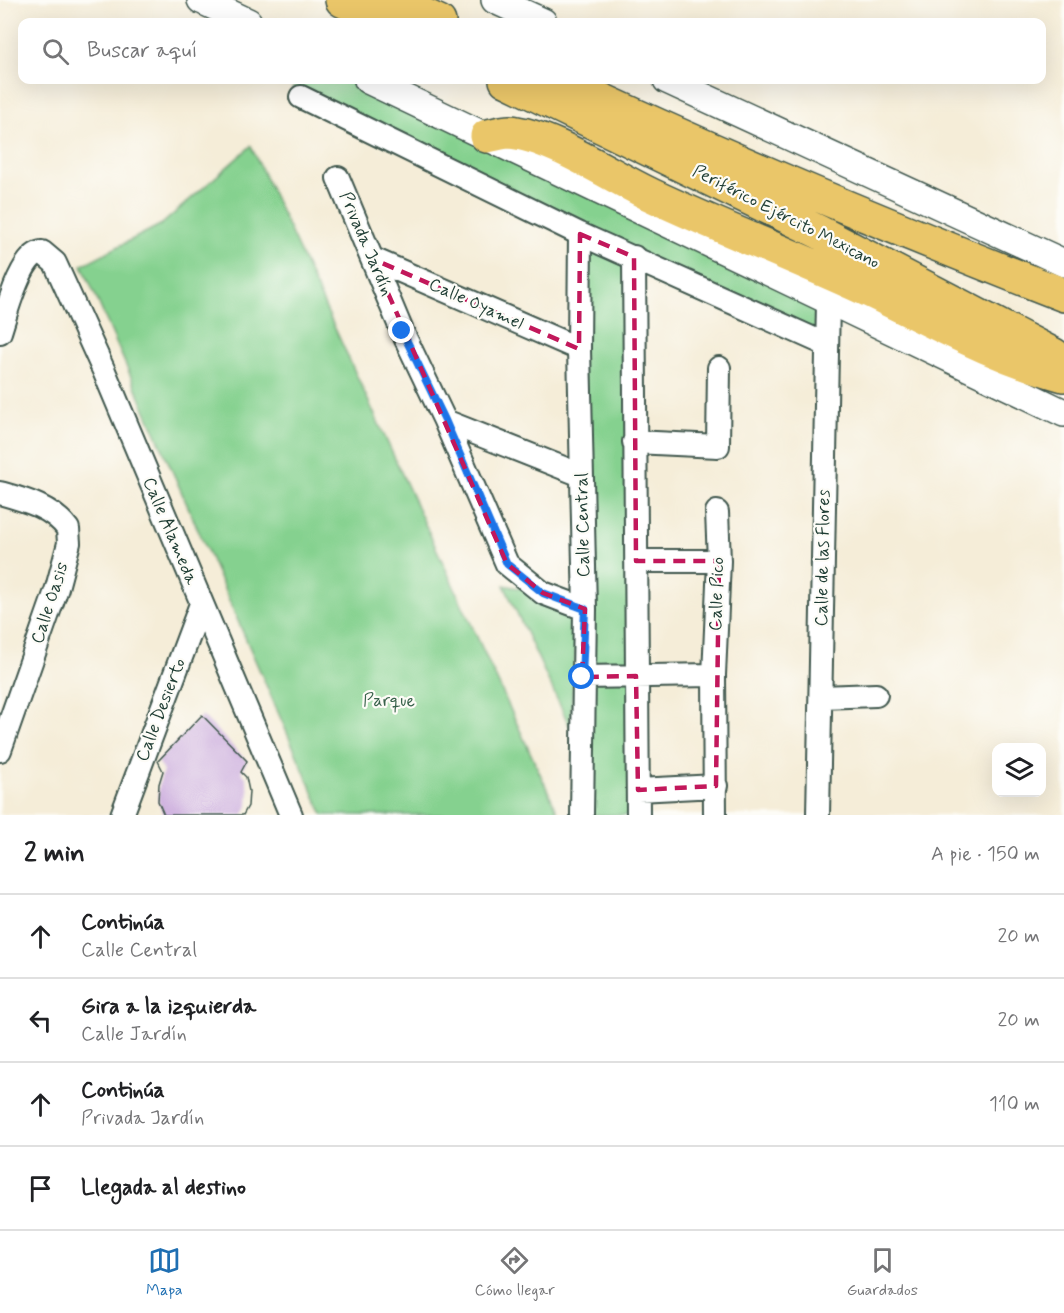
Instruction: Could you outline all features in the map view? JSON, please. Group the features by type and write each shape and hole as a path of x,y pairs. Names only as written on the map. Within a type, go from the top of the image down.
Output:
{"highway":[{"path":"342,0 380,18"},
{"path":"392,0 430,18"},
{"name":"Periférico Ejército Mexicano","path":"516,84 831,202 1064,295"},
{"name":"Periférico Ejército Mexicano","path":"565,84 637,130 819,232 1064,360"},
{"path":"487,136 508,132 533,138 650,195 875,294 961,337 993,351 1064,375"}],"street":[{"path":"495,0 534,18"},
{"path":"207,2 240,18"},
{"path":"376,84 1064,414"},
{"path":"676,84 1064,263"},
{"path":"301,97 580,234 825,344"},
{"name":"Privada Jardín","path":"338,178 402,331 445,420 507,564 543,593 585,609"},
{"name":"Calle Central","path":"580,234 579,349 585,609 582,677 582,815"},
{"name":"Calle Alameda","path":"0,332 22,270 33,255 42,252 55,263 66,287 291,815"},
{"path":"634,257 638,815"},
{"name":"Calle Oyamel","path":"373,259 579,349"},
{"name":"Calle de las Flores","path":"818,815 825,344 828,302"},
{"path":"634,442 718,446 719,368"},
{"path":"445,420 581,475"},
{"name":"Calle Oasis","path":"0,493 26,500 48,511 68,529 69,543 57,588 0,750"},
{"name":"Calle Pico","path":"715,815 714,675 718,561 717,512"},
{"path":"636,561 718,561"},
{"name":"Calle Desierto","path":"122,815 201,604"},
{"path":"582,677 714,675"},
{"path":"821,697 876,695"},
{"path":"638,790 716,786"}],"highlighted area":[{"path":"580,234 634,257 636,561 719,561 716,786 638,790 636,676 582,677 585,609 543,593 507,564 373,259 579,349"}],"green space":[{"path":"295,84 369,84 819,303 817,332 580,234 292,89"},
{"name":"Parque","path":"251,146 559,815 323,815 82,265 162,224"},
{"path":"581,236 632,257 632,673 584,674"},
{"path":"504,585 529,590 578,612 570,727"},
{"path":"634,679 634,815 585,815 584,680"}],"building":[{"path":"202,715 247,761 241,772 246,777 249,791 248,806 243,815 164,815 158,801 159,784 163,771 158,761"}],"route":[{"path":"402,331 445,420 507,564 527,583 543,593 585,609 582,677"}]}
